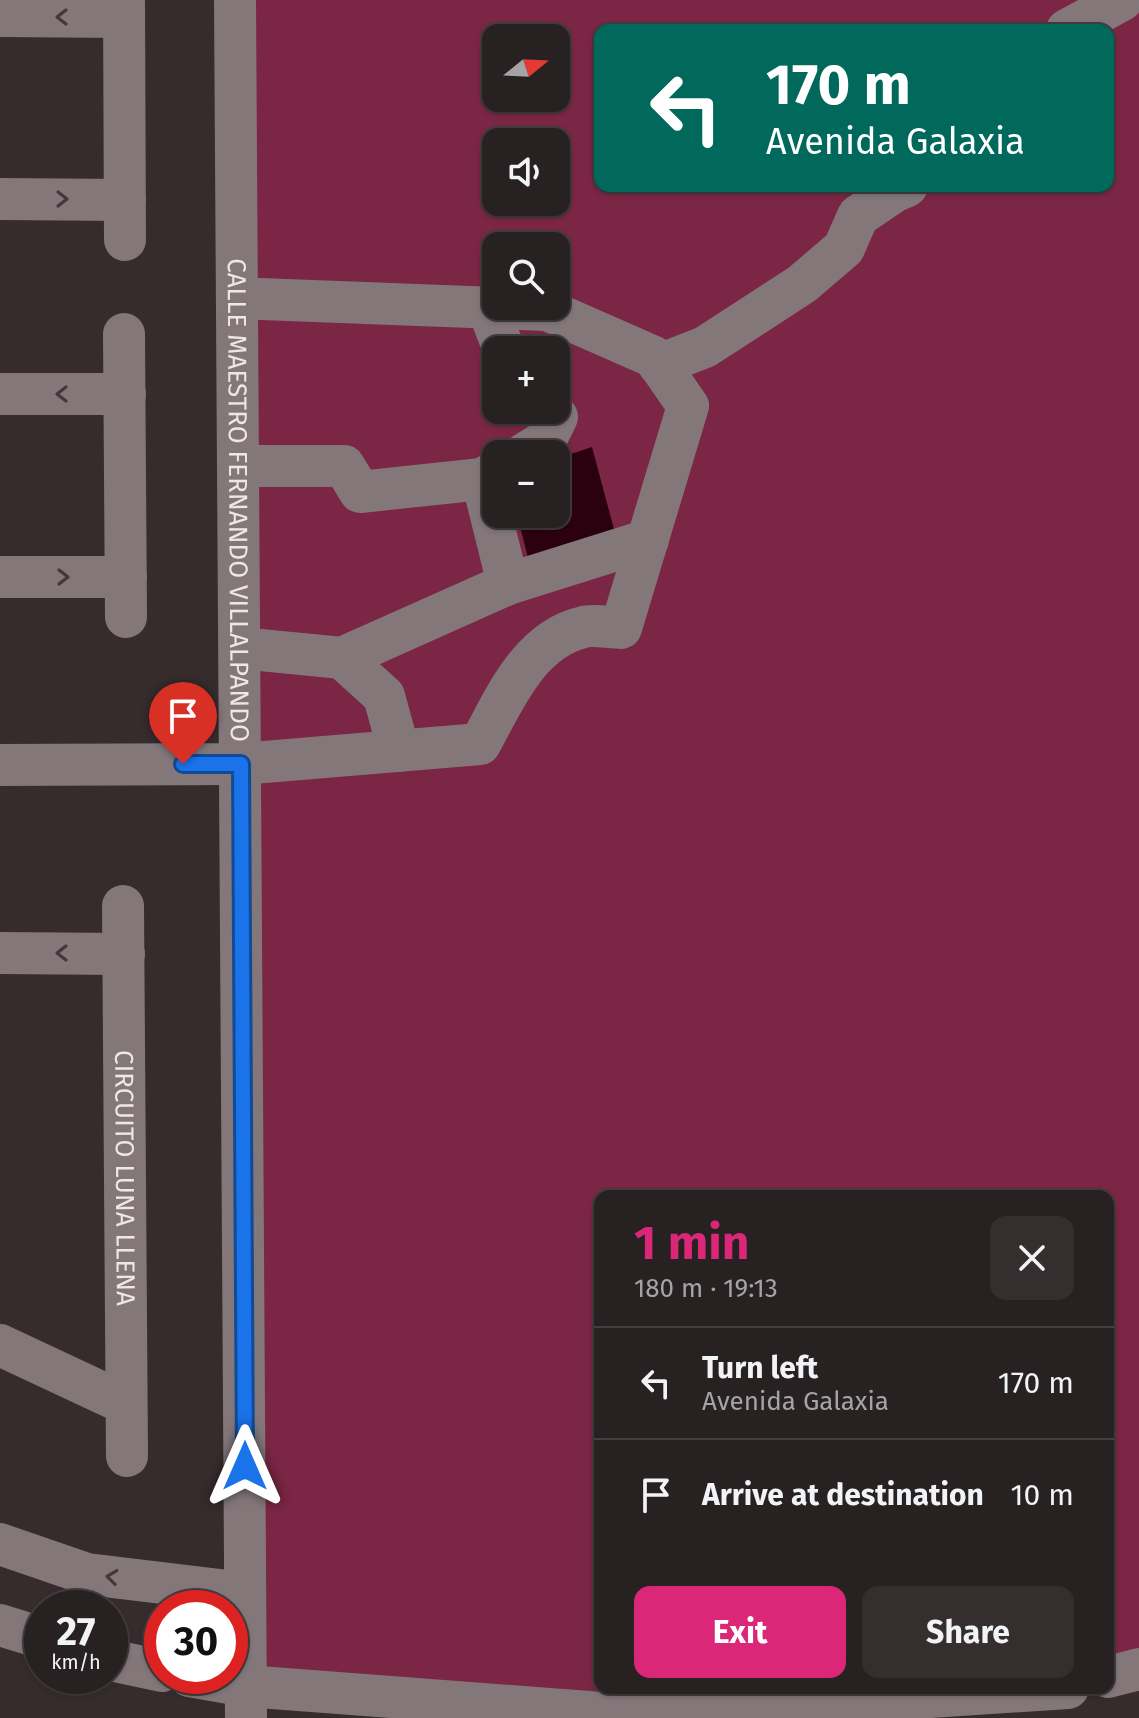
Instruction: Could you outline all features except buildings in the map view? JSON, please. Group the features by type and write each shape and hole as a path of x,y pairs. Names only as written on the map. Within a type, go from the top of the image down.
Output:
{"street":[{"name":"CALLE MAESTRO FERNANDO VILLALPANDO","path":"235,0 245,1590"},
{"path":"1078,24 1122,0"},
{"path":"0,16 124,8 125,220 0,199"},
{"path":"659,365 705,347 802,284 844,248 858,216 894,192"},
{"path":"237,298 482,308"},
{"path":"570,320 654,357 688,406"},
{"path":"0,577 126,597 124,334"},
{"path":"0,765 241,764 480,744 516,678 550,642 584,626 621,628 688,406 709,360 705,347"},
{"path":"0,394 125,394"},
{"path":"239,466 344,466 360,492 482,476"},
{"path":"498,528 508,584"},
{"path":"240,648 342,658 508,584 648,540"},
{"path":"342,658 384,696 399,751"},
{"name":"CIRCUITO LUNA LLENA","path":"123,906 127,1456"},
{"path":"0,953 124,954"},
{"path":"0,1345 126,1404"},
{"path":"0,1544 87,1574 220,1590"},
{"path":"0,1625 24,1632"},
{"path":"1114,1675 1139,1669"},
{"path":"246,1702 641,1716 976,1694"}],"shaded area":[{"path":"254,0 1139,0 1139,1669 1114,1675 1114,1190 594,1190 594,1694 976,1694 641,1716 260,1669"},
{"path":"592,447 615,533 528,558 520,528 570,528 570,454"}],"route":[{"path":"183,764 241,764 245,1466"}]}
